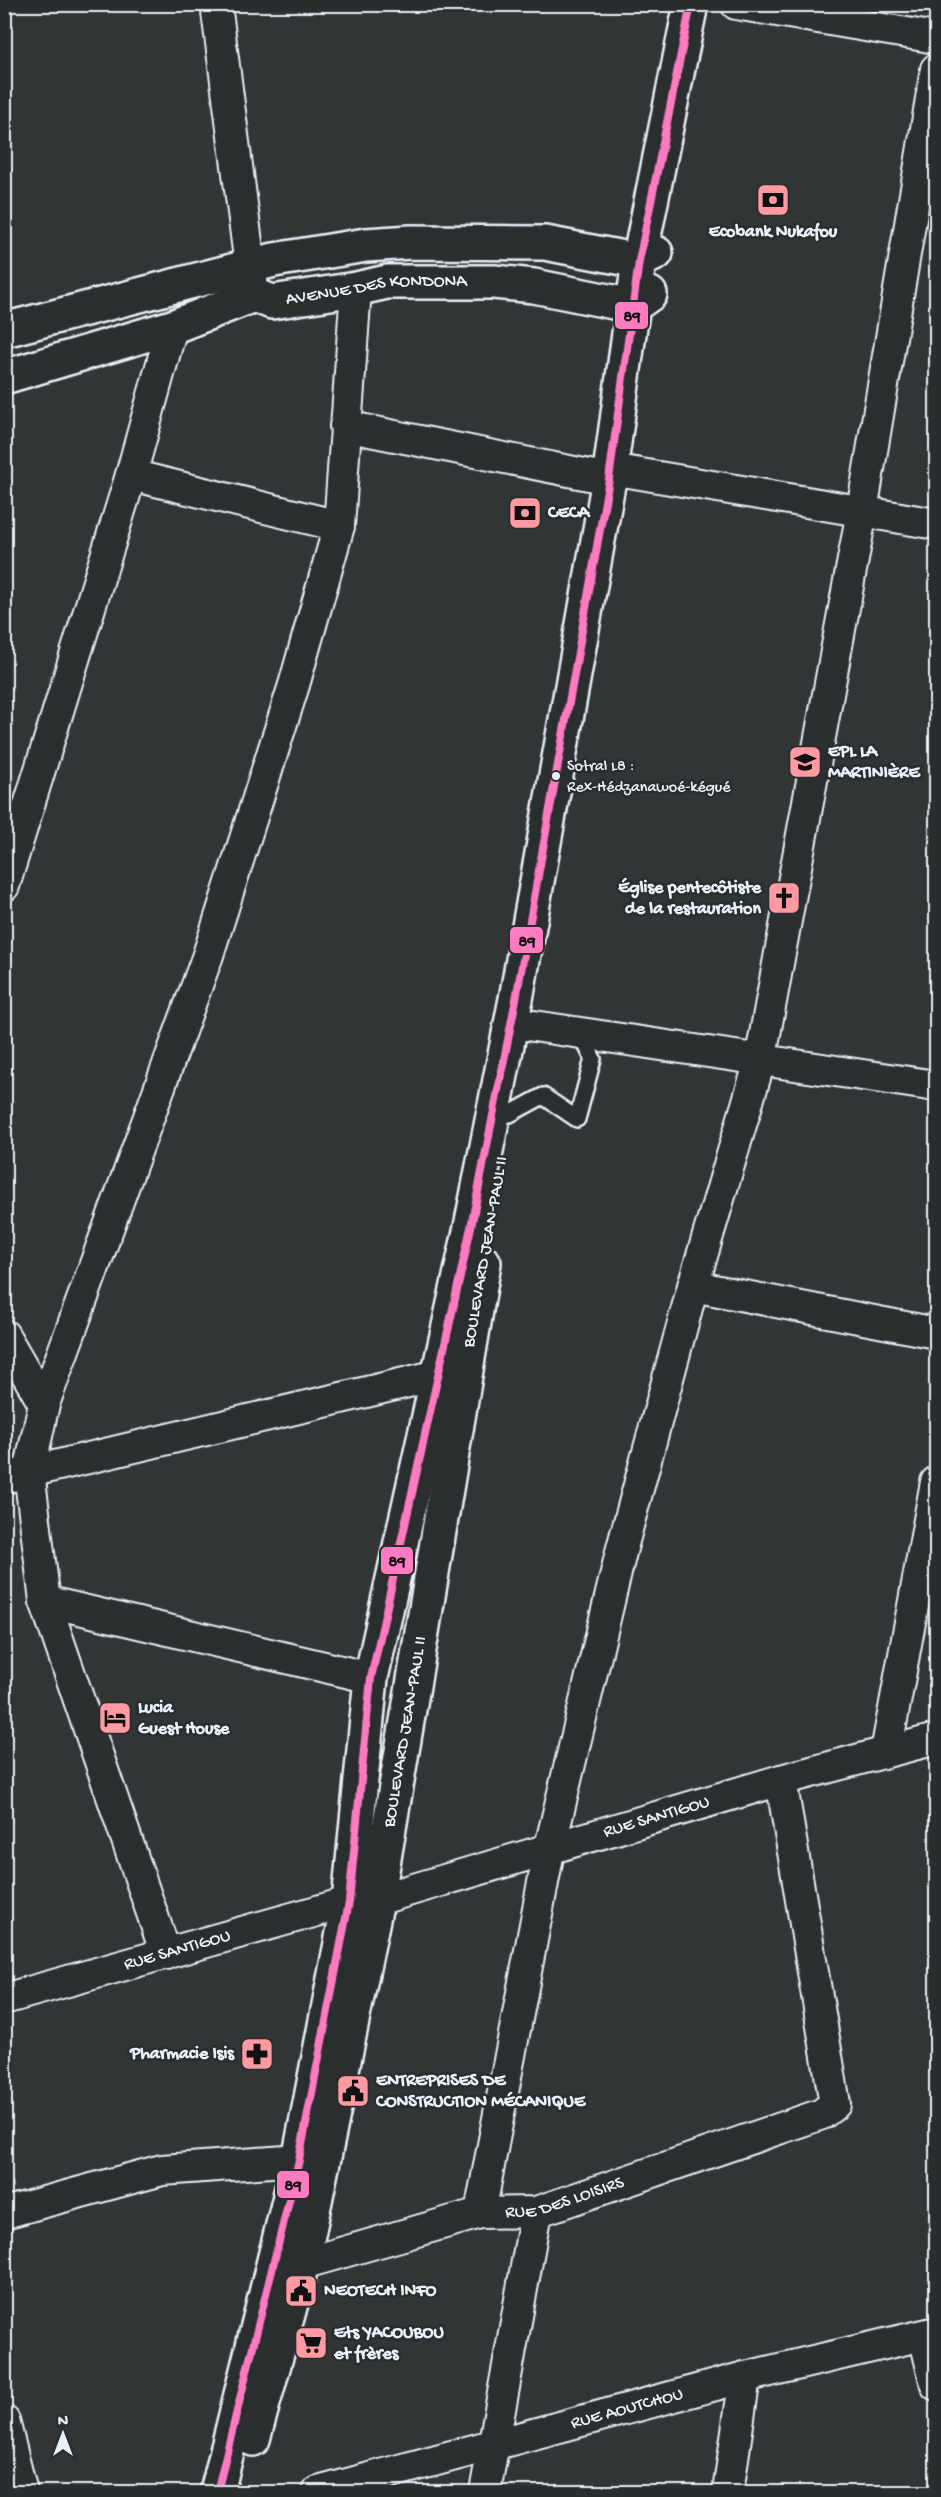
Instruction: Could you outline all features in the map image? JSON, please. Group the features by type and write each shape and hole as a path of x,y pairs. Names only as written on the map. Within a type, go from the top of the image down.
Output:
{"main road":[{"name":"BOULEVARD JEAN-PAUL II","path":"238,2493 302,2264 363,1901 526,1028 616,475 647,257 693,5"},
{"name":"AVENUE DES KONDONA","path":"4,377 172,327 252,281 320,252 411,242 545,243 647,257"},
{"name":"AVENUE DES KONDONA","path":"252,281 272,302 387,282 424,280 494,282 642,300"},
{"name":"AVENUE DES KONDONA","path":"4,330 252,281"},
{"name":"BOULEVARD JEAN-PAUL II","path":"217,2493 363,1901 371,1678 471,1227 616,475"}],"street":[{"path":"216,4 252,281"},
{"path":"736,4 936,38"},
{"path":"480,2213 549,1851 622,1548 693,1286 760,1061 862,511 936,69"},
{"path":"166,1954 45,1601 17,1475 208,955 294,686 339,526 356,289"},
{"path":"4,886 131,475 172,327"},
{"path":"345,426 616,475 936,524"},
{"path":"131,475 339,526"},
{"path":"526,1028 936,1086"},
{"path":"693,1286 936,1333"},
{"path":"4,1335 44,1404"},
{"path":"17,1475 438,1375"},
{"path":"886,1752 936,1482"},
{"path":"45,1601 371,1678"},
{"name":"RUE SANTIGOU","path":"4,1999 549,1851 781,1780 936,1739"},
{"name":"RUE DES LOISIRS","path":"302,2264 480,2213 536,2212 822,2114 836,2104 781,1780"},
{"path":"4,2213 162,2170 299,2160"},
{"path":"485,2493 536,2212"},
{"path":"930,2334 936,2385"},
{"name":"RUE AOUTCHOU","path":"318,2493 745,2378 930,2334"},
{"path":"728,2493 745,2378"},
{"path":"4,2421 22,2493"}],"lane":[{"path":"510,1114 543,1096 577,1119 593,1059 573,1018 526,1028"}],"transit line":[{"name":"89","path":"217,2492 299,2160 349,1902 371,1678 471,1227 516,999 609,479 639,261 691,4"}],"place":[{"name":"Ecobank Nukafou","path":"773,200"},
{"name":"CECA","path":"525,513"},
{"name":"EPL LA MARTINIÈRE","path":"805,762"},
{"name":"Sotral L8 : Rex-Hédzanawoé-kégué","path":"556,776"},
{"name":"Église pentecôtiste de la restauration","path":"784,898"},
{"name":"Lucia Guest House","path":"115,1718"},
{"name":"Pharmacie Isis","path":"257,2054"},
{"name":"ENTREPRISES DE CONSTRUCTION MÉCANIQUE","path":"353,2091"},
{"name":"NEOTECH INFO","path":"301,2291"},
{"name":"Ets YACOUBOU et frères","path":"311,2343"}]}
